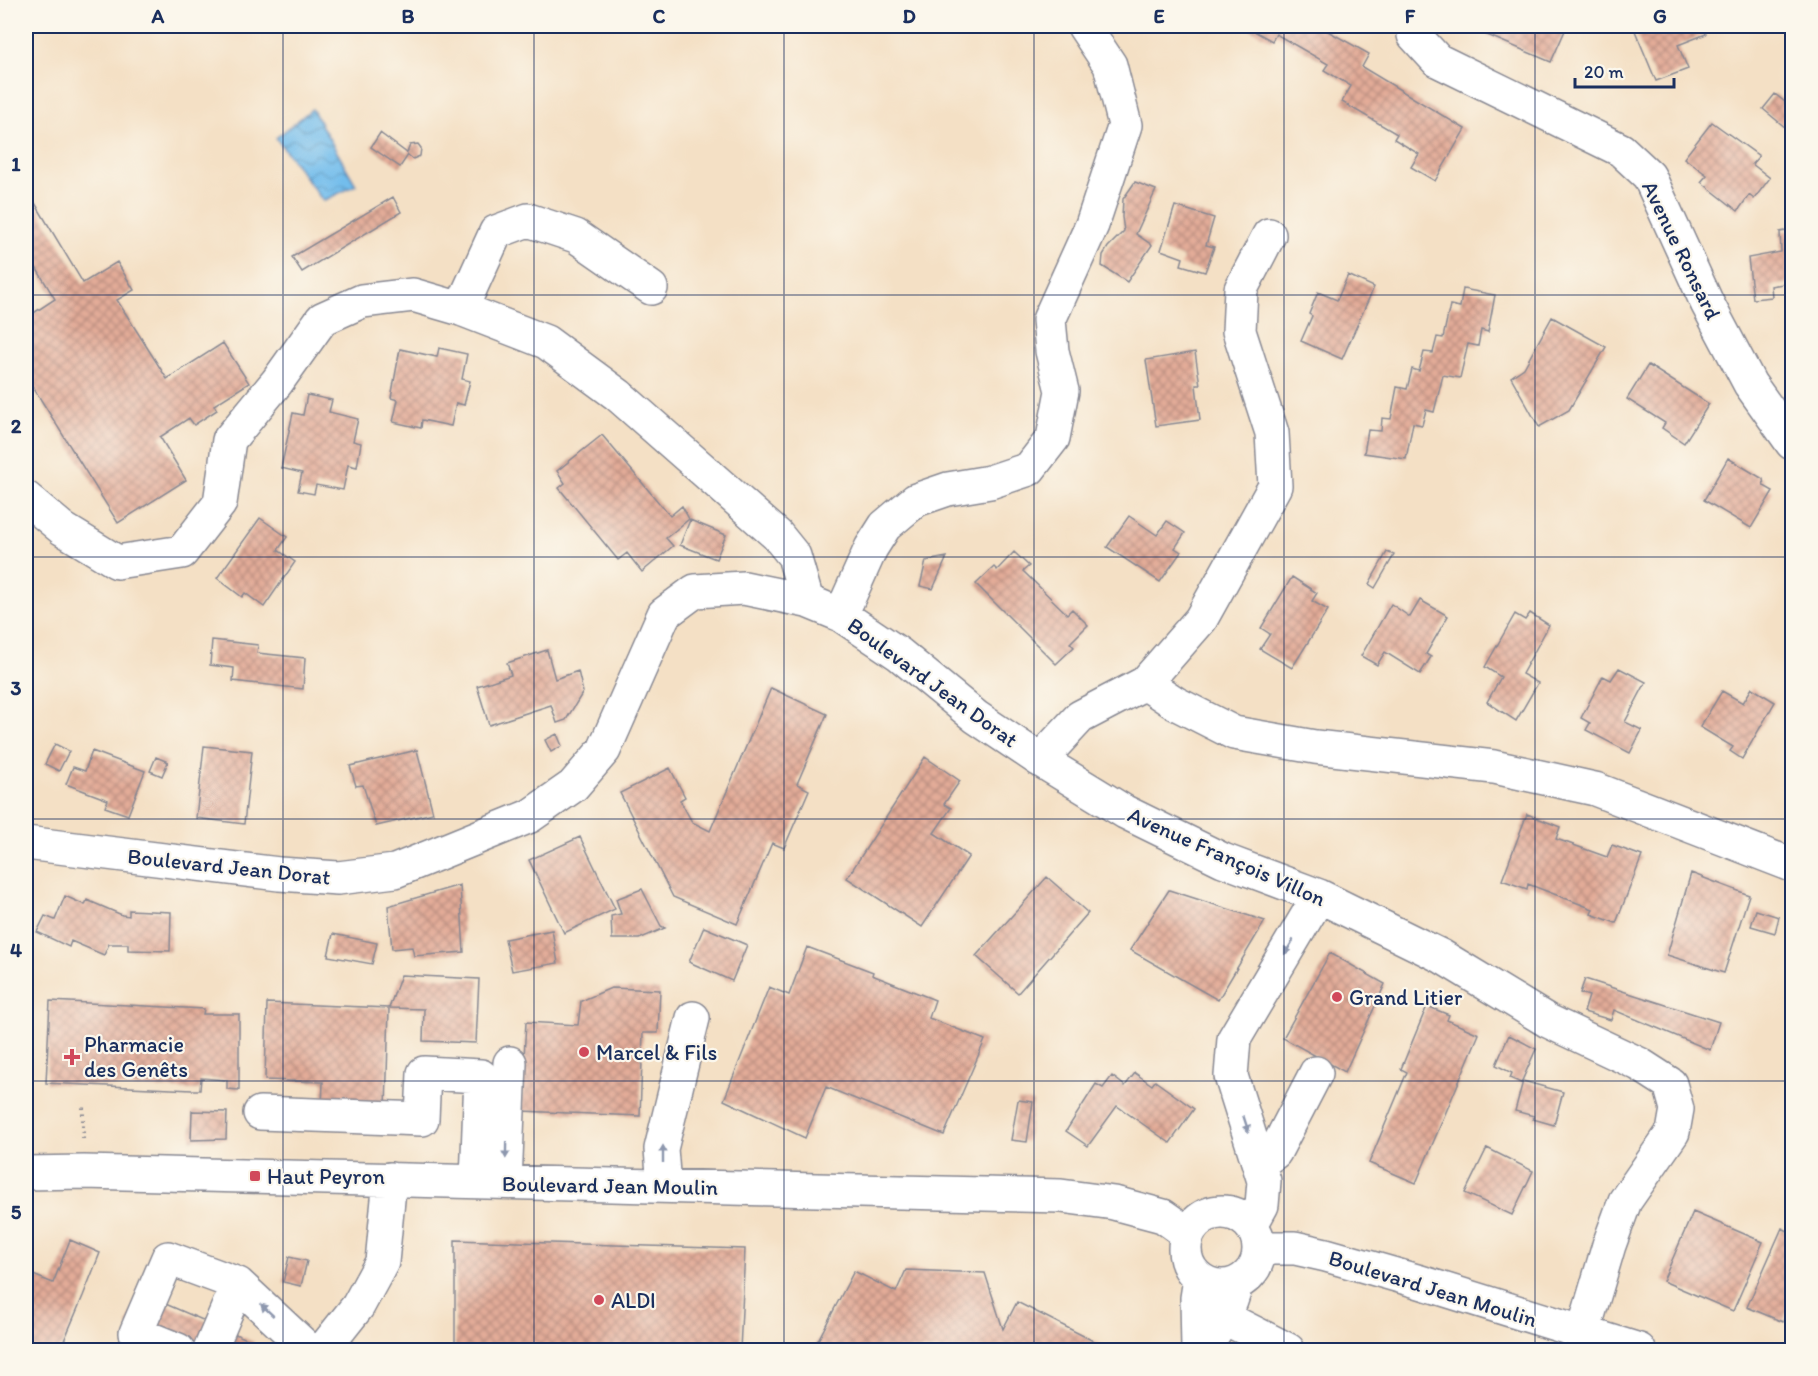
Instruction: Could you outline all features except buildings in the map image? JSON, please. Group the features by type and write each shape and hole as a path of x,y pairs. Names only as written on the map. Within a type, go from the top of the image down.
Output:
{"street":[{"path":"841,615 871,548 885,526 916,500 948,489 990,483 1029,469 1053,438 1062,391 1052,351 1048,320 1092,225 1125,125 1110,65 1084,26"},
{"name":"Avenue Ronsard","path":"1414,26 1414,35 1437,60 1621,150 1649,176 1707,303 1745,374 1792,443"},
{"path":"461,309 496,232 528,220 576,236 651,288"},
{"path":"1040,760 1080,717 1145,683 1201,619 1275,486 1272,433 1239,331 1241,289 1269,235"},
{"path":"26,498 63,529 117,562 182,552 220,503 229,440 277,382 322,320 362,302 413,295 461,309 546,342 618,395 777,535 794,556 807,601"},
{"name":"Boulevard Jean Dorat","path":"26,843 279,874 338,878 395,871 530,816 573,786 603,750 664,614 695,591 744,588 807,601 841,615 899,654 976,717 1040,760"},
{"path":"1145,683 1175,703 1234,733 1315,747 1494,767 1595,789 1792,865"},
{"name":"Avenue François Villon","path":"1040,760 1125,812 1223,860 1318,896 1441,956 1548,1021 1639,1064 1670,1084 1677,1109 1673,1132 1625,1201 1609,1245 1583,1333"},
{"path":"1255,1236 1241,1217 1230,1212 1205,1215 1195,1222 1187,1233 1184,1247 1186,1262 1194,1275 1206,1284 1221,1287 1236,1284 1249,1276 1257,1263 1255,1236 1262,1206 1264,1181 1231,1076 1234,1039 1318,896"},
{"path":"664,1186 661,1149 693,1018"},
{"path":"491,1182 507,1117 510,1063"},
{"path":"260,1113 422,1119 424,1073 481,1076 491,1182"},
{"path":"1259,1164 1275,1152 1316,1073"},
{"name":"Boulevard Jean Moulin","path":"26,1173 84,1172 1061,1196 1114,1203 1163,1216 1187,1233"},
{"path":"323,1350 358,1306 382,1262 390,1179"},
{"name":"Boulevard Jean Moulin","path":"1255,1236 1417,1281 1639,1350"},
{"path":"178,1350 136,1334 168,1257 238,1284 309,1350"},
{"path":"1200,1279 1197,1298 1200,1350"},
{"path":"210,1350 238,1284"},
{"path":"1200,1350 1218,1328 1236,1284"},
{"path":"1223,1317 1288,1350"}],"water":[{"path":"312,109 356,185 323,201 276,138"}],"place":[{"name":"Grand Litier","path":"1337,997"},
{"name":"Marcel & Fils","path":"584,1052"},
{"name":"Pharmacie des Genêts","path":"72,1057"},
{"name":"Haut Peyron","path":"255,1176"},
{"name":"ALDI","path":"599,1300"}]}
